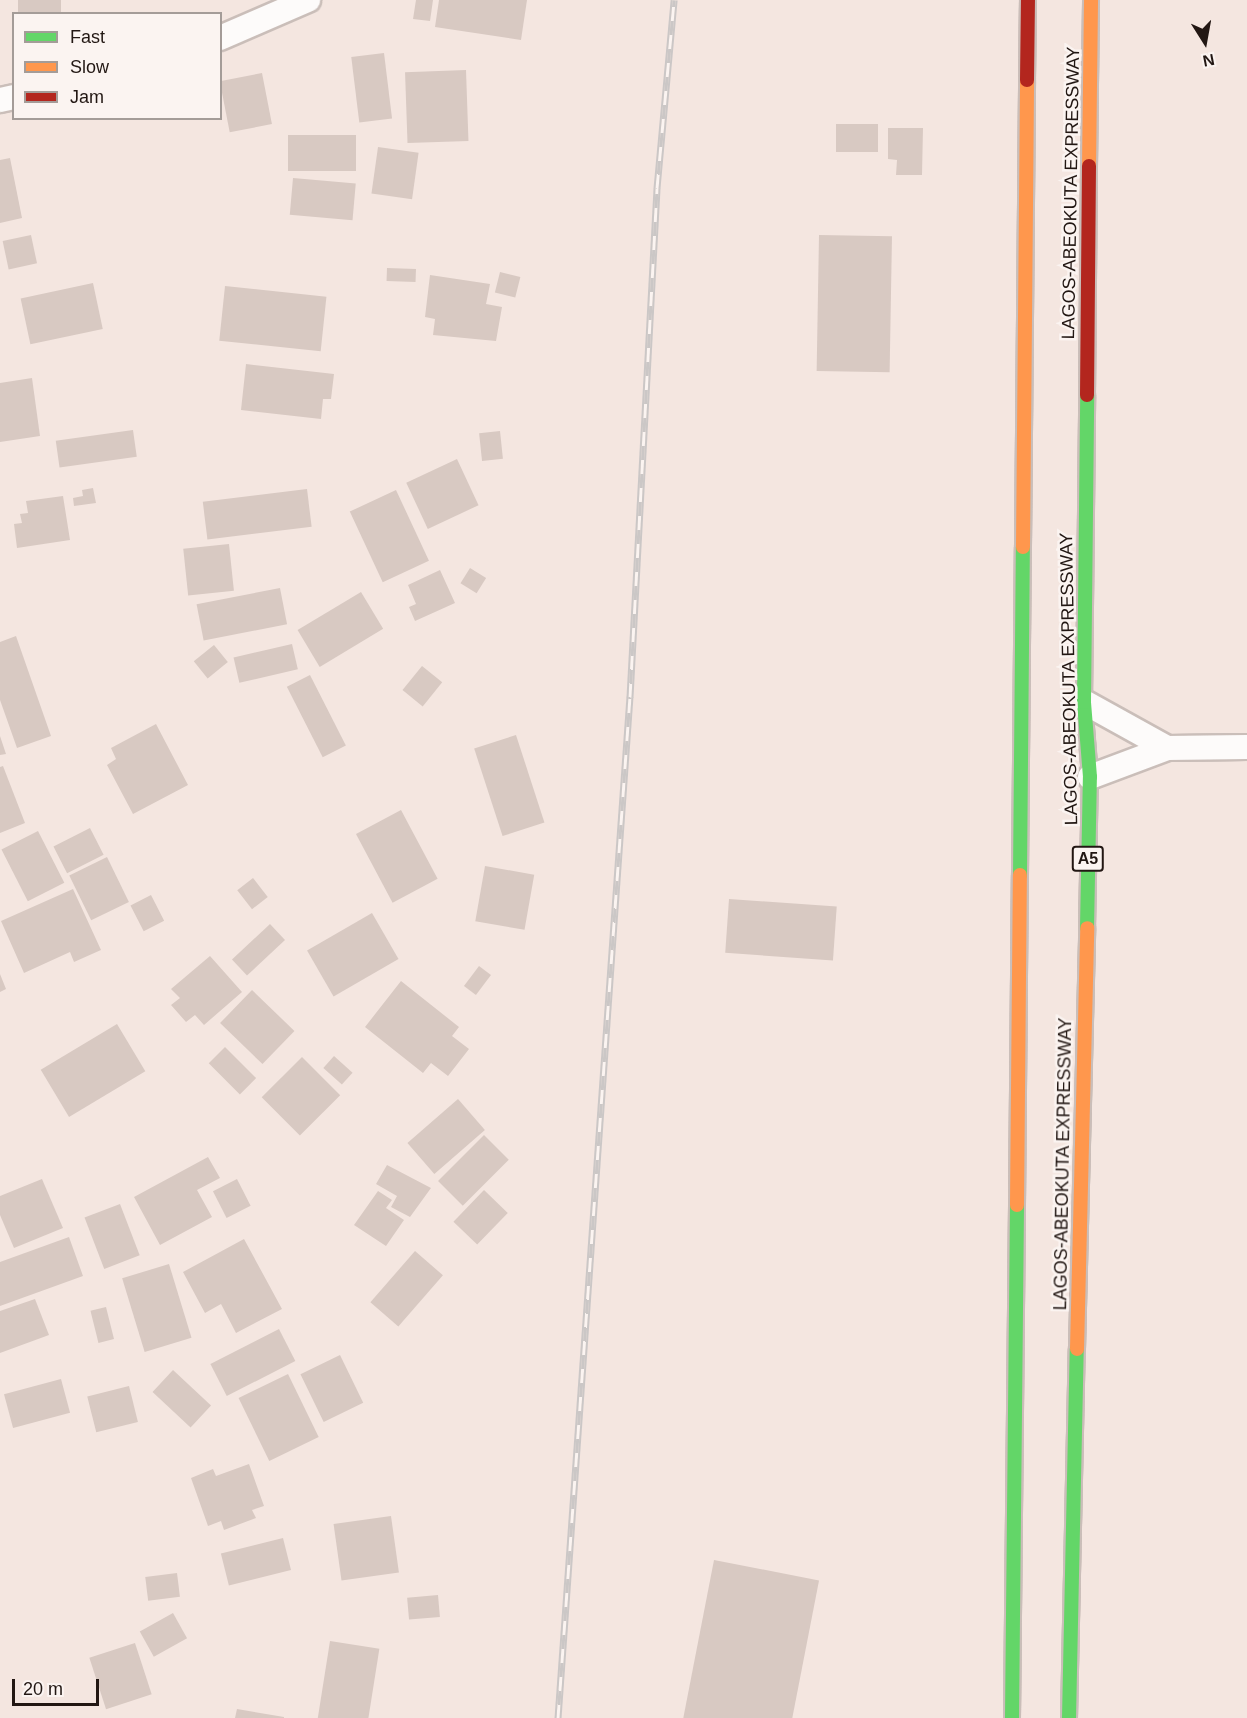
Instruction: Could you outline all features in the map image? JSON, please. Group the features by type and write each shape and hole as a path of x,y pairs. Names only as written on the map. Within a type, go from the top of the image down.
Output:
{"highway":[{"path":"1012,1718 1028,0"},
{"name":"LAGOS-ABEOKUTA EXPRESSWAY","path":"1069,1718 1090,777 1084,702 1091,0"}],"street":[{"path":"222,37 308,0"},
{"path":"1084,702 1167,748"},
{"path":"1090,777 1167,748 1247,747"}],"building":[{"path":"18,0 61,0 61,12 18,12"},
{"path":"416,0 433,0 430,21 413,19"},
{"path":"439,0 527,0 521,40 435,27"},
{"path":"384,53 392,119 359,123 351,57"},
{"path":"466,70 468,141 408,143 405,72"},
{"path":"262,73 272,124 230,132 222,81"},
{"path":"836,124 878,124 878,152 836,152"},
{"path":"888,128 923,128 922,175 896,175 897,160 888,159"},
{"path":"288,135 356,135 356,171 288,171"},
{"path":"378,147 419,153 412,199 371,194"},
{"path":"10,158 22,218 0,223 0,160"},
{"path":"293,178 356,183 353,220 290,215"},
{"path":"31,235 37,263 9,269 3,241"},
{"path":"819,235 892,236 890,372 817,371"},
{"path":"387,268 416,269 416,282 387,281"},
{"path":"500,272 520,277 515,297 495,292"},
{"path":"430,275 490,284 486,304 502,307 496,341 433,335 435,319 425,317"},
{"path":"93,283 103,329 30,344 21,298"},
{"path":"225,286 326,297 321,351 219,341"},
{"path":"246,364 334,374 331,399 323,399 321,419 241,410"},
{"path":"32,378 40,436 0,442 0,383"},
{"path":"133,430 137,457 60,468 56,441"},
{"path":"500,431 503,459 482,461 479,433"},
{"path":"457,459 479,505 428,529 406,483"},
{"path":"93,488 96,503 74,506 73,498 83,496 82,490"},
{"path":"307,489 312,527 207,540 203,502"},
{"path":"396,490 429,561 383,582 350,512"},
{"path":"63,496 70,540 17,548 14,524 22,523 20,514 28,513 26,501"},
{"path":"229,544 234,591 188,596 183,549"},
{"path":"470,568 486,578 477,593 460,583"},
{"path":"440,570 455,603 415,621 409,607 416,604 408,585"},
{"path":"280,588 287,624 204,641 197,604"},
{"path":"361,592 383,629 320,667 298,630"},
{"path":"16,636 51,736 17,748 0,700 0,642"},
{"path":"292,644 298,669 239,683 234,657"},
{"path":"214,645 228,662 208,678 194,661"},
{"path":"422,666 442,682 423,706 402,690"},
{"path":"310,675 346,745 323,757 287,687"},
{"path":"156,724 188,785 133,814 107,765 116,759 111,748"},
{"path":"516,735 544,822 503,836 474,749"},
{"path":"0,736 6,754 0,755"},
{"path":"3,766 25,823 0,833 0,767"},
{"path":"401,810 438,879 393,903 356,834"},
{"path":"90,828 104,855 67,873 53,847"},
{"path":"38,831 64,883 28,901 1,850"},
{"path":"107,857 129,902 91,920 69,875"},
{"path":"485,866 534,875 525,930 475,921"},
{"path":"253,878 268,897 252,909 237,890"},
{"path":"73,889 101,950 74,962 70,952 24,973 1,921"},
{"path":"151,895 164,921 144,931 131,905"},
{"path":"729,899 837,907 833,960 725,953"},
{"path":"372,913 399,959 334,996 307,950"},
{"path":"270,924 285,940 247,976 232,959"},
{"path":"210,956 242,992 204,1025 195,1015 186,1022 171,1005 180,998 171,989"},
{"path":"479,966 491,975 476,995 464,986"},
{"path":"0,974 6,989 0,992"},
{"path":"401,981 459,1027 452,1036 469,1049 448,1076 431,1063 423,1073 365,1027"},
{"path":"252,990 294,1031 262,1064 220,1023"},
{"path":"117,1024 145,1071 69,1117 41,1070"},
{"path":"225,1047 256,1078 240,1094 209,1063"},
{"path":"334,1056 353,1073 342,1085 323,1068"},
{"path":"302,1057 340,1095 300,1135 262,1097"},
{"path":"458,1099 485,1130 434,1174 407,1143"},
{"path":"484,1135 509,1160 463,1206 438,1181"},
{"path":"208,1157 220,1178 197,1190 212,1217 160,1245 134,1197"},
{"path":"387,1165 431,1188 410,1217 391,1207 397,1196 376,1184"},
{"path":"42,1179 63,1228 14,1248 0,1215 0,1196"},
{"path":"237,1179 251,1206 227,1218 213,1191"},
{"path":"484,1190 508,1213 477,1245 453,1222"},
{"path":"378,1191 392,1200 386,1208 404,1220 386,1246 354,1225"},
{"path":"120,1204 140,1255 104,1269 85,1218"},
{"path":"69,1237 83,1276 0,1306 0,1262"},
{"path":"244,1239 282,1309 236,1333 221,1304 205,1313 183,1272"},
{"path":"415,1251 443,1275 398,1327 370,1302"},
{"path":"169,1264 192,1338 145,1352 122,1278"},
{"path":"35,1299 49,1335 0,1353 0,1311"},
{"path":"106,1307 114,1339 98,1343 90,1311"},
{"path":"279,1329 295,1361 227,1396 210,1364"},
{"path":"340,1355 363,1403 324,1422 300,1374"},
{"path":"173,1370 211,1405 191,1427 153,1392"},
{"path":"288,1374 319,1437 269,1461 239,1398"},
{"path":"61,1379 70,1413 13,1428 4,1394"},
{"path":"129,1386 138,1422 96,1432 87,1396"},
{"path":"249,1464 264,1506 252,1510 256,1518 224,1530 221,1521 208,1526 191,1478 213,1469 216,1476"},
{"path":"391,1516 399,1572 341,1581 334,1524"},
{"path":"283,1538 291,1570 229,1586 221,1553"},
{"path":"714,1560 819,1580 792,1718 683,1718"},
{"path":"177,1573 180,1597 148,1601 145,1577"},
{"path":"438,1595 440,1617 409,1620 407,1598"},
{"path":"173,1613 187,1638 154,1657 140,1631"},
{"path":"330,1641 379,1649 368,1718 318,1718"},
{"path":"135,1643 152,1694 106,1709 89,1658"},
{"path":"237,1709 284,1717 284,1718 235,1718"}],"railway":[{"path":"558,1718 630,697 657,188 674,0"}],"traffic: fast":[{"path":"1087,395 1084,702 1090,777 1087,928"},
{"path":"1020,875 1023,547"},
{"path":"1012,1718 1017,1205"},
{"path":"1069,1718 1077,1349"}],"traffic: slow":[{"path":"1089,166 1091,0"},
{"path":"1023,547 1027,80"},
{"path":"1017,1205 1020,875"},
{"path":"1077,1349 1087,928"}],"traffic: jam":[{"path":"1027,80 1028,0"},
{"path":"1087,395 1089,166"}]}
